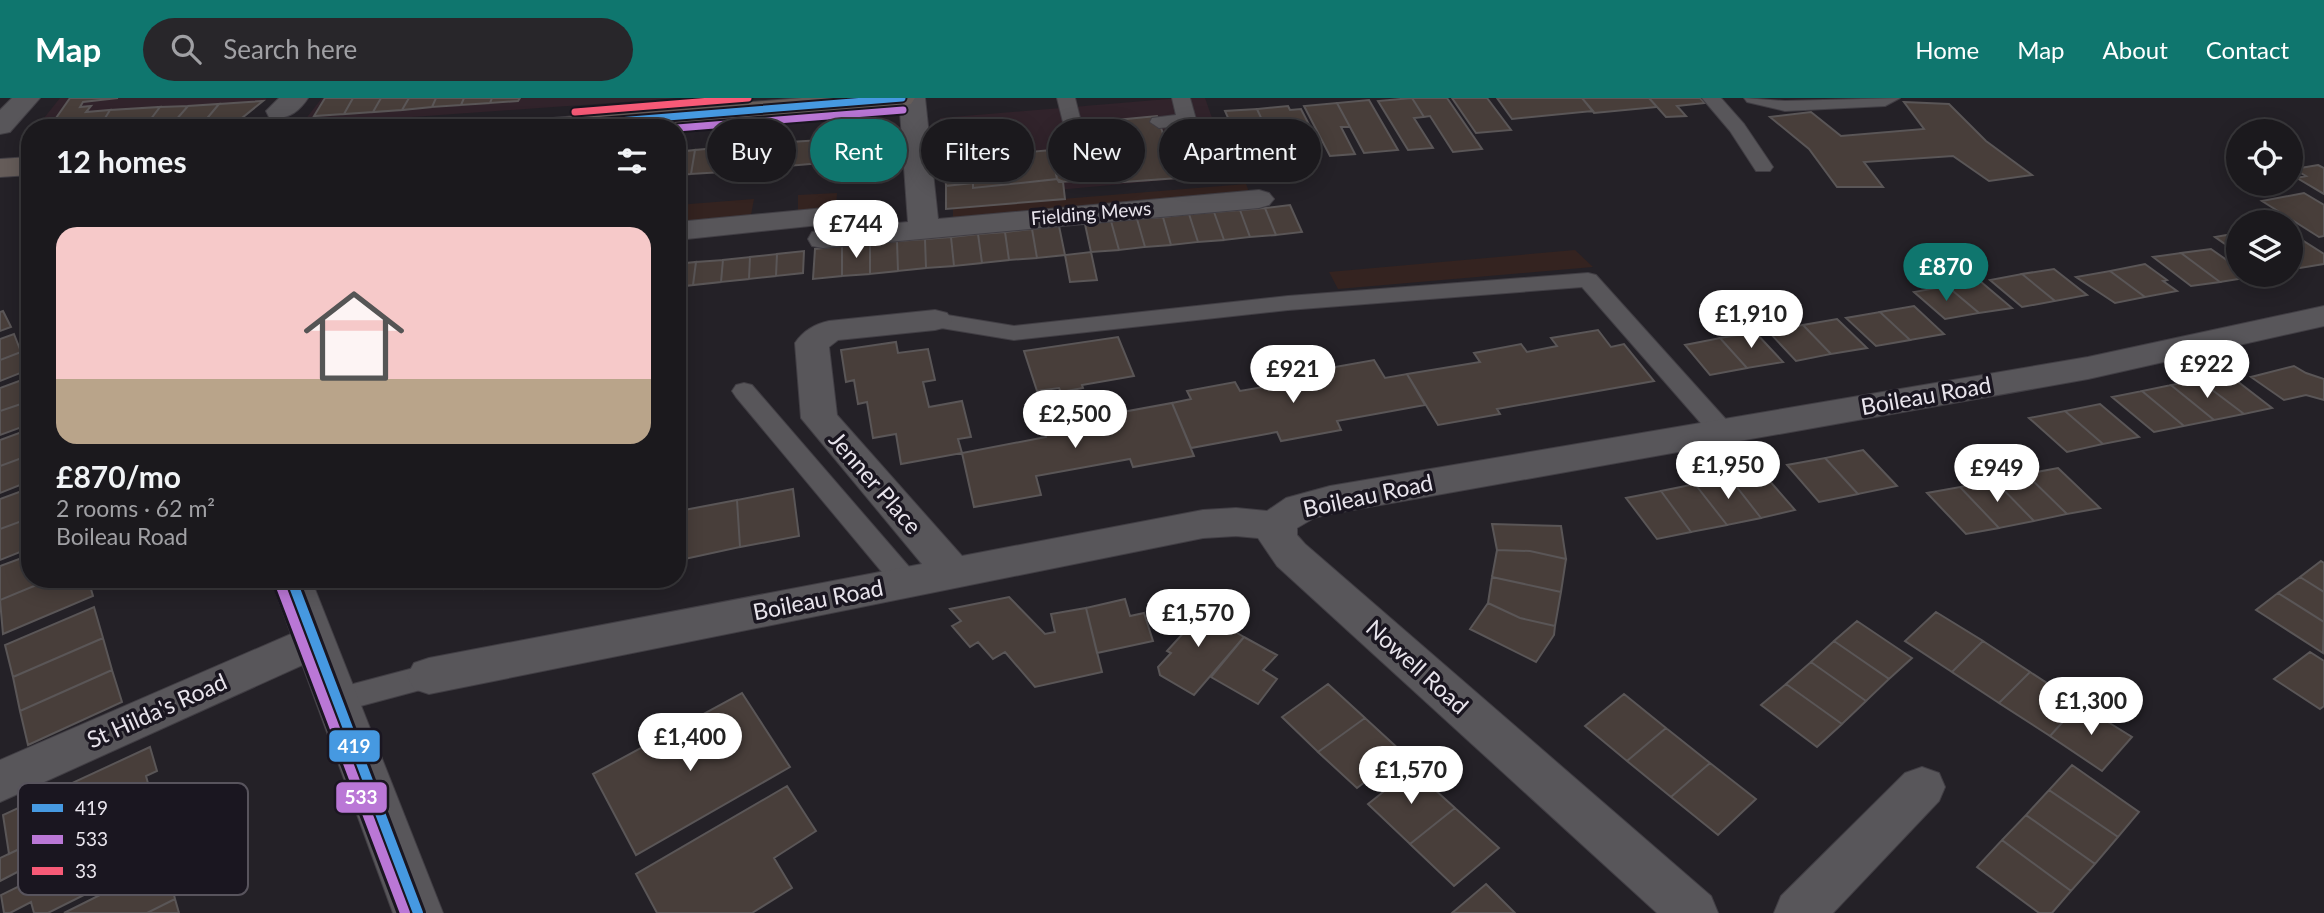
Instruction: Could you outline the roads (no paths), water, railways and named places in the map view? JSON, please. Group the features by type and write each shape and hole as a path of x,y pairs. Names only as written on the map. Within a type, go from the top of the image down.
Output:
{"main road":[{"path":"620,119 784,103 902,98"},
{"path":"0,168 21,167"}],"street":[{"path":"0,126 27,98"},
{"path":"686,231 923,218 912,98"},
{"name":"Fielding Mews","path":"823,239 923,218 1259,199"},
{"name":"Boileau Road","path":"429,676 1203,524 1236,522 1277,526 1283,516 1290,512 1330,500 2088,368 2324,316"},
{"name":"Jenner Place","path":"935,320 830,331 812,343 813,367 819,418 954,574"},
{"name":"Nowell Road","path":"1277,526 1278,539 1291,555 1693,913"},
{"path":"293,588 418,913"},
{"name":"St Hilda's Road","path":"0,782 314,641"},
{"path":"1798,913 1922,787"}],"lane":[{"path":"1066,98 1071,119"},
{"path":"1181,98 1187,119"},
{"path":"1711,98 1737,128 1763,167"},
{"path":"1753,98 1785,106 1885,101 1891,98"},
{"path":"935,320 1014,333 1288,303 1588,280 1722,431"},
{"path":"744,391 906,583"},
{"name":"Boileau Road","path":"338,700 429,676"}]}
